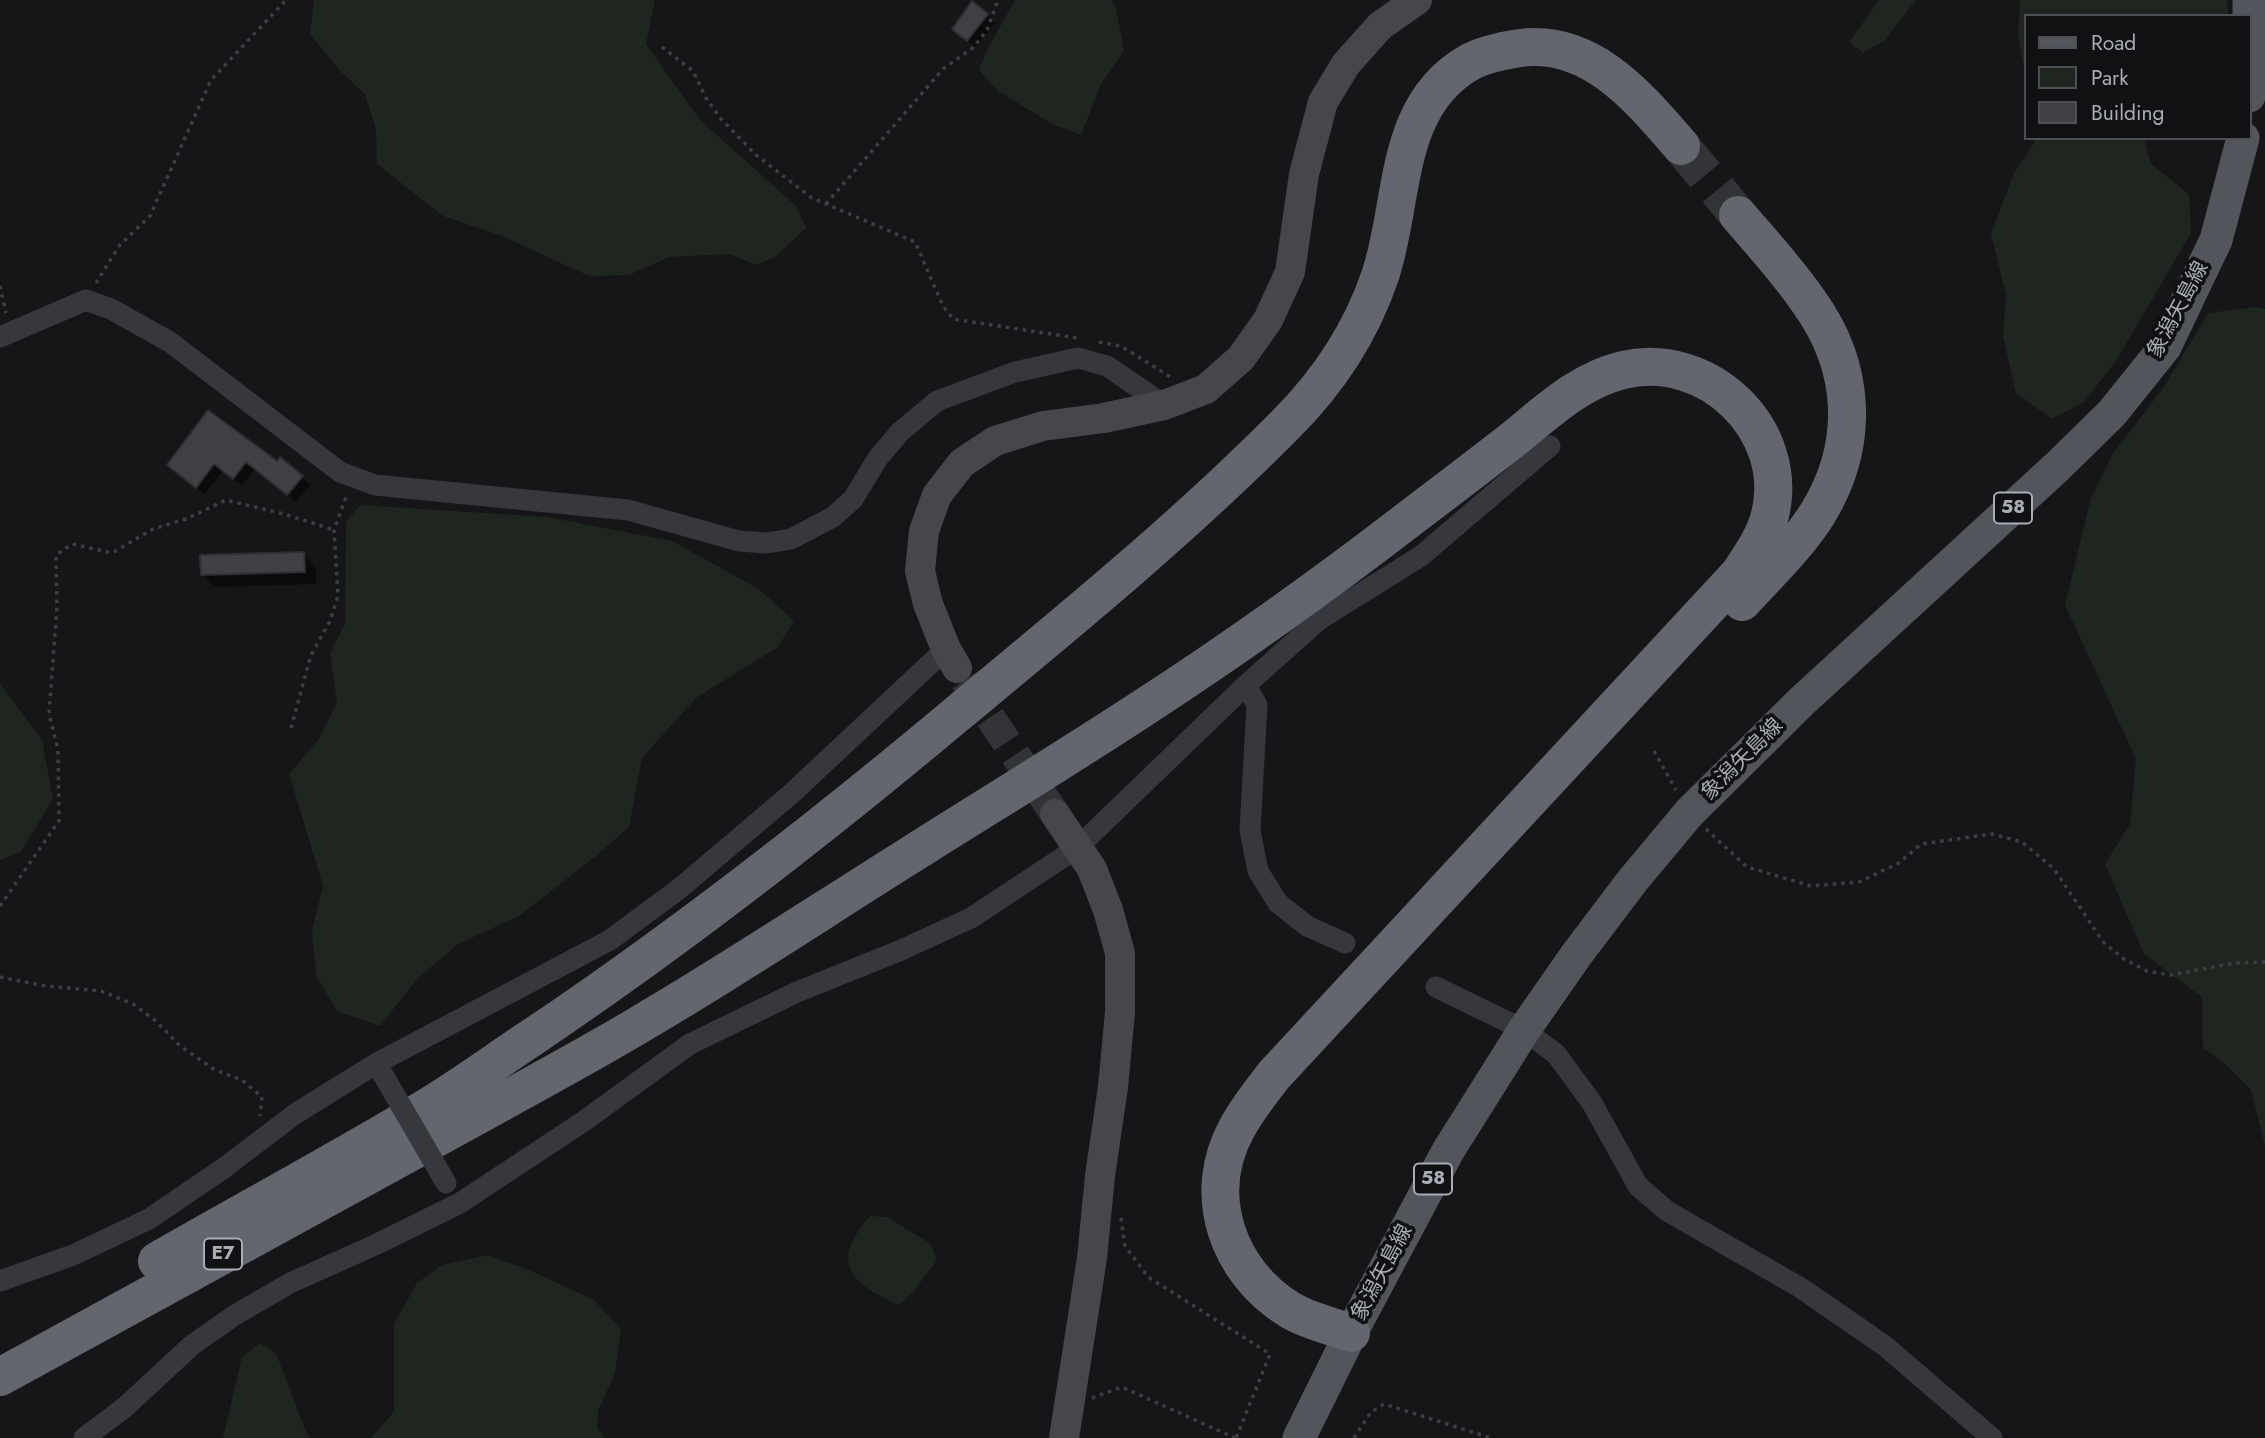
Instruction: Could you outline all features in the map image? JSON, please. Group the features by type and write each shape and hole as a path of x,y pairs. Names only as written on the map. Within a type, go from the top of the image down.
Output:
{"highway":[{"path":"439,1118 604,989 775,863 1099,596 1287,423 1317,391 1342,355 1365,314 1381,274 1392,234 1403,163 1412,133 1427,104 1445,81 1470,62 1499,51 1530,47 1558,49 1587,60 1614,75 1640,99 1681,146"},
{"path":"1351,1333 1279,1273 1261,1250 1248,1225 1243,1197 1245,1169 1254,1143 1270,1115 1290,1091 1796,543 1818,514 1835,482 1846,447 1849,413 1844,375 1830,337 1810,302 1738,215"},
{"path":"439,1118 645,1022 1140,710 1256,632 1358,558 1557,403 1593,380 1626,369 1655,366 1683,370 1713,383 1738,403 1758,428 1769,456 1773,482 1770,514 1759,542 1739,574 1275,1075 1236,1129 1225,1158 1220,1190 1222,1218 1231,1246 1246,1272 1265,1292 1292,1311 1351,1333"},
{"name":"E7","path":"0,1350 439,1118"},
{"name":"E7","path":"0,1377 439,1118"}],"main road":[{"name":"象潟矢島線","path":"1299,1438 1351,1333 1448,1151 1524,1030 1601,922 1689,813 1801,702 2059,466 2112,413 2165,347 2205,264 2216,240 2242,140"}],"street":[{"path":"0,1281 73,1255 149,1219 245,1153 295,1114 610,940 679,889 951,658 928,604 920,571 924,531 937,495 962,463 995,441 1043,426 1104,418 1164,405 1206,389 1241,358 1268,320 1290,272 1304,174 1323,102 1346,64 1380,26 1417,0"},
{"path":"5,335 86,300 111,309 170,342 340,472 375,485 628,510 738,541 791,539 833,517 853,499 878,458 900,432 937,401 1015,372 1078,358 1107,366 1164,405"},
{"path":"84,1438 124,1408 192,1345 235,1315 290,1283 460,1203 584,1121 690,1044 797,992 899,951 971,918 1077,848 1246,685 1320,619 1421,556 1549,446"},
{"path":"1246,685 1257,705 1250,831 1258,871 1278,903 1307,926 1345,943"},
{"path":"1055,814 1092,869 1108,910 1120,953 1120,1012 1113,1087 1092,1258 1064,1438"},
{"path":"1436,987 1524,1030 1556,1054 1591,1103 1638,1186 1667,1211 1801,1288 1885,1346 1992,1438"},
{"path":"380,1068 460,1203"}],"path":[{"path":"86,300 120,246 150,216 211,80 286,0"},
{"path":"826,204 943,69 974,47 987,30 998,0"},
{"path":"662,47 693,71 706,98 756,155 812,198 915,242 943,306 953,319 1081,339"},
{"path":"0,286 5,335"},
{"path":"1094,341 1121,346 1161,369 1193,394"},
{"path":"291,729 311,655 330,621 338,596 334,530 344,499 359,479"},
{"path":"0,906 59,821 58,749 48,714 57,607 56,555 72,544 112,552 153,529 186,519 226,500 334,530"},
{"path":"1654,751 1689,813 1747,867 1811,886 1859,882 1899,863 1921,844 1992,834 2022,842 2054,869 2104,943 2124,959 2147,971 2171,975 2234,963 2265,962"},
{"path":"0,977 46,986 101,991 123,999 156,1021 180,1046 215,1070 243,1080 262,1097 260,1122 245,1153"},
{"path":"1069,1406 1122,1387 1235,1438 1270,1354 1148,1277 1125,1246 1120,1212"},
{"path":"1354,1438 1371,1412 1384,1404 1491,1438"}],"green space":[{"path":"314,0 655,0 646,44 700,120 796,206 806,228 775,257 757,265 729,254 669,257 629,275 589,276 502,236 443,216 377,164 376,130 365,94 341,72 310,34"},
{"path":"1015,0 1112,0 1116,8 1124,51 1101,84 1081,135 1054,125 998,91 979,70"},
{"path":"1879,0 1916,0 1884,41 1863,53 1849,42"},
{"path":"2020,0 2227,0 2228,14 2024,14 2024,68 2018,36"},
{"path":"2036,140 2145,140 2151,164 2189,194 2191,233 2116,361 2084,402 2052,419 2016,393 2003,336 2006,295 1991,234 2013,175"},
{"path":"2255,307 2265,309 2265,1146 2251,1090 2225,1064 2203,1048 2202,997 2144,954 2105,864 2130,824 2136,759 2065,605 2091,498 2112,455 2163,388 2208,313"},
{"path":"360,505 547,517 672,541 759,589 794,621 778,647 696,698 642,758 629,827 519,916 458,944 418,978 380,1026 337,1011 316,975 312,930 323,886 289,774 318,740 337,703 330,653 345,624 346,522"},
{"path":"0,683 42,740 53,799 21,852 0,860"},
{"path":"870,1216 887,1217 931,1244 937,1260 913,1292 899,1305 857,1280 851,1270 848,1259 850,1247 857,1232"},
{"path":"488,1255 529,1270 594,1300 621,1329 615,1373 598,1411 597,1428 605,1438 371,1438 394,1412 394,1324 417,1283 442,1265"},
{"path":"260,1343 276,1353 306,1432 311,1438 223,1438 242,1357"}],"building":[{"path":"972,1 988,14 967,41 952,29"},
{"path":"208,410 277,461 280,457 303,476 287,495 246,462 233,479 214,464 196,488 167,465"},
{"path":"304,552 305,572 201,575 200,555"}],"tunnel":[{"path":"1681,146 1738,215"},
{"path":"965,680 1055,814"}]}
